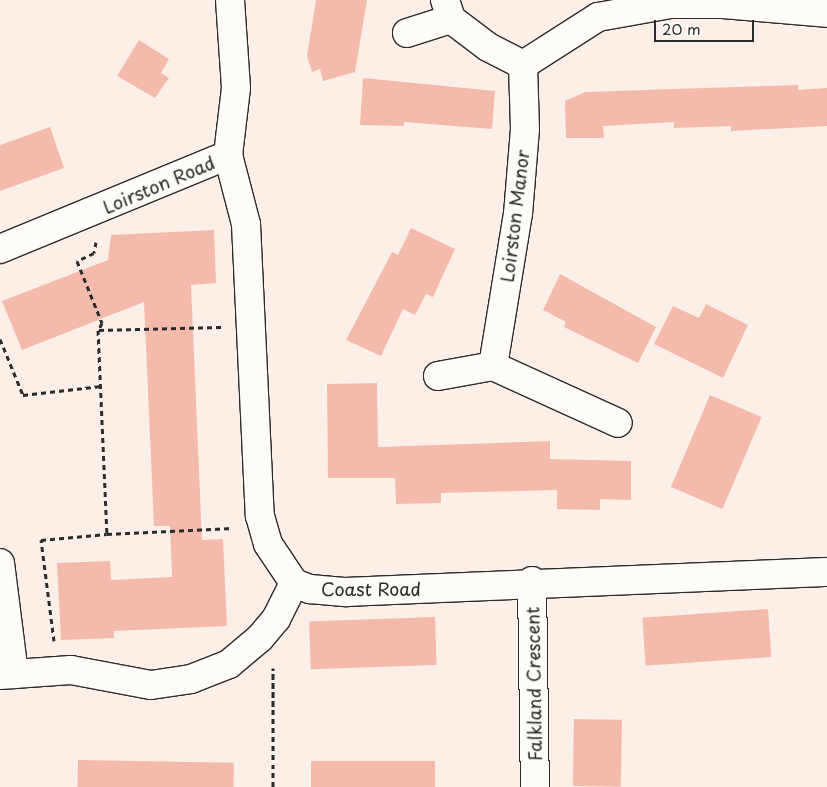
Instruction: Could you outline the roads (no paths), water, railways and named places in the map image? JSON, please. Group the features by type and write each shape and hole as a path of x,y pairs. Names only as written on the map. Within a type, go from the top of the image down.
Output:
{"street":[{"name":"Loirston Road","path":"0,249 228,155 236,88 230,0"},
{"path":"407,33 448,9 488,47 523,65 598,17 671,4 723,2 827,13"},
{"name":"Loirston Manor","path":"493,366 518,214 525,129 523,65"},
{"path":"0,563 7,674 58,671 151,684 191,679 229,664 260,638 276,620 294,582 268,544 263,526 246,224 228,155"},
{"path":"438,376 493,366 618,423"},
{"name":"Coast Road","path":"294,582 310,589 347,592 532,581 827,572"},
{"name":"Falkland Crescent","path":"532,581 535,787"}]}
